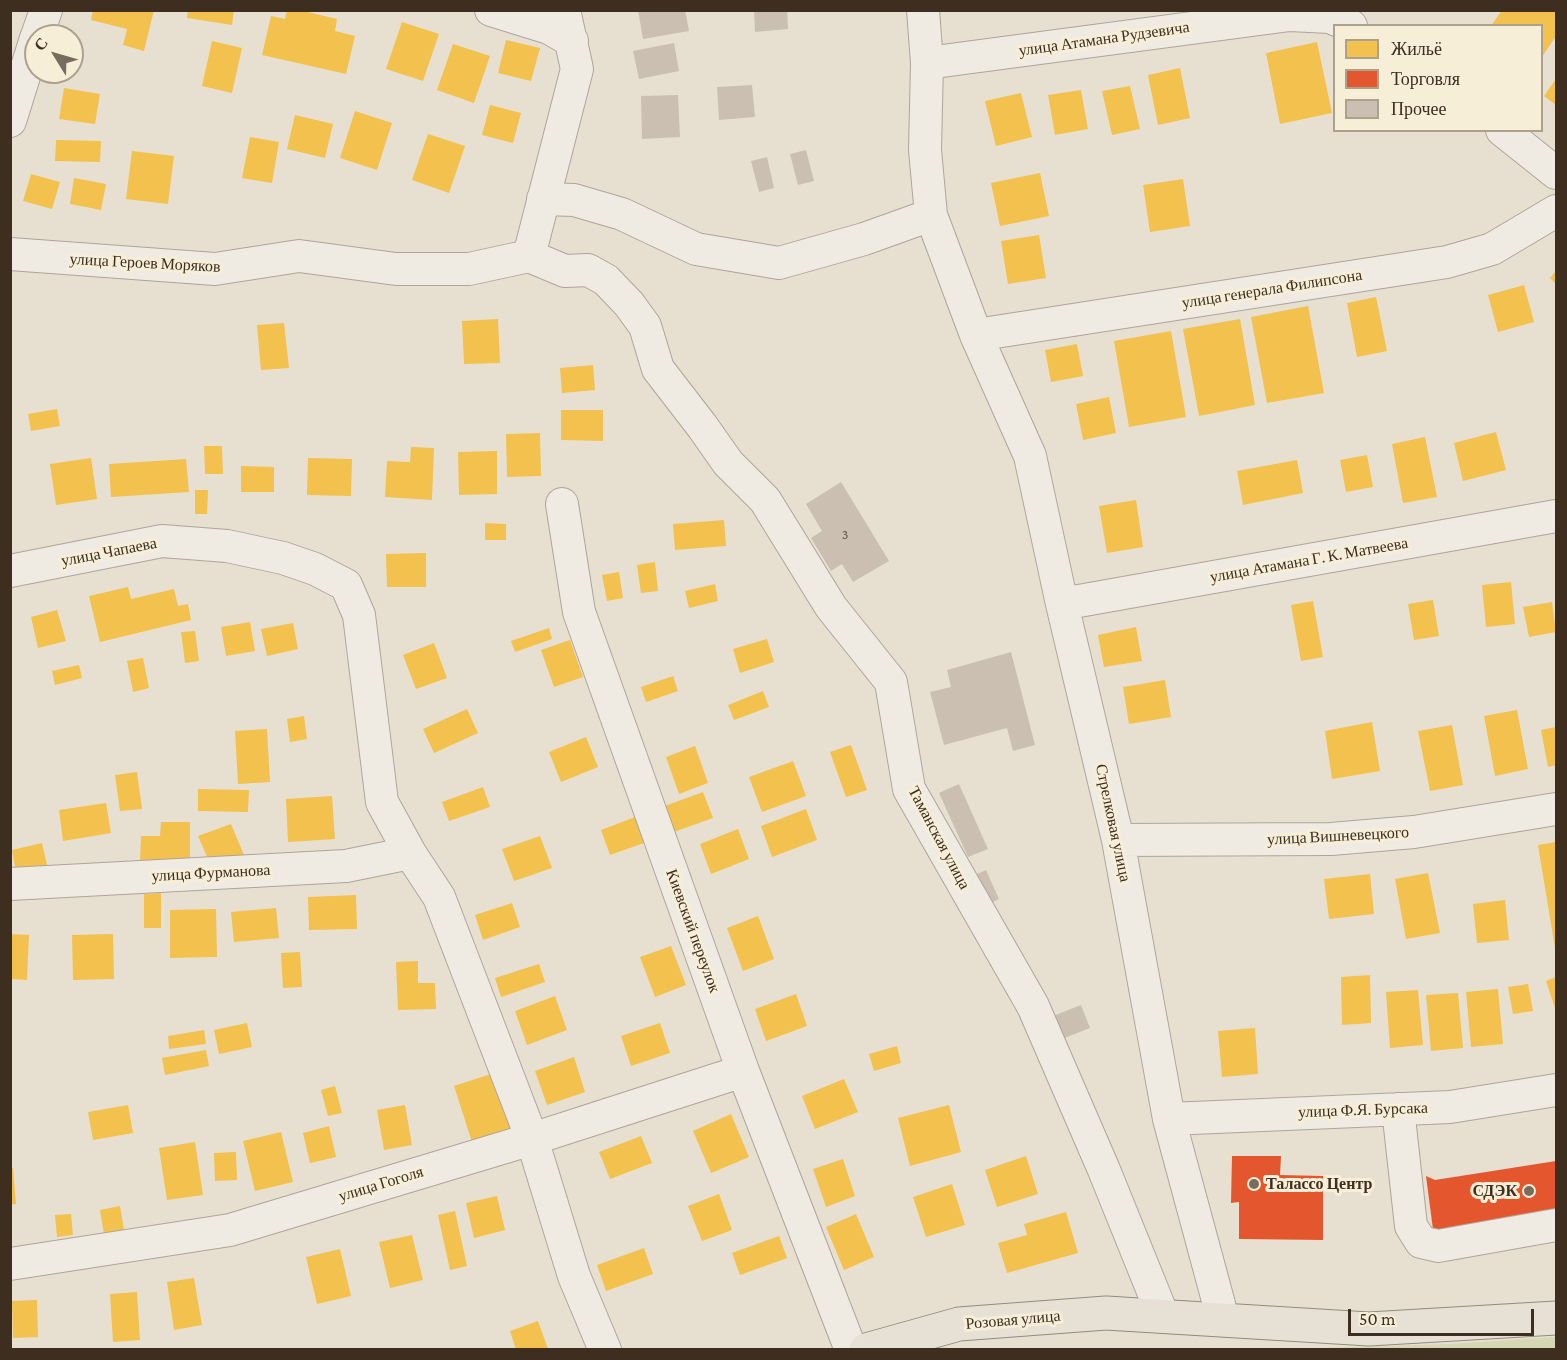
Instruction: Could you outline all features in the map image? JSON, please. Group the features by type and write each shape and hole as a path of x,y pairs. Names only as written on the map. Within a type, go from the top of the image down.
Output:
{"main road":[{"name":"Розовая улица","path":"866,1350 960,1324 1106,1313 1369,1329 1557,1318"}],"street":[{"path":"491,10 549,28 572,41"},
{"path":"529,256 577,69 564,10"},
{"name":"Стрелковая улица","path":"923,10 927,63 925,150 931,215 976,335 1030,456 1062,604 1118,840 1169,1119 1223,1319"},
{"name":"улица Атамана Рудзевича","path":"927,63 1290,15 1330,17 1346,24"},
{"path":"10,121 24,76"},
{"path":"1505,132 1557,173"},
{"path":"543,199 574,200 622,214 696,249 779,263 864,239 931,215"},
{"name":"улица генерала Филипсона","path":"976,335 1447,262 1492,249 1557,211"},
{"name":"улица Героев Моряков","path":"10,254 215,269 299,256 396,269 469,269 529,256"},
{"name":"Таманская улица","path":"529,256 565,271 588,270 606,280 630,304 645,326 658,369 728,463 765,500 831,607 891,682 909,789 1033,1006 1104,1170 1163,1316"},
{"name":"Киевский переулок","path":"562,504 579,612 743,1071 851,1350"},
{"name":"улица Атамана Г. К. Матвеева","path":"1062,604 1557,516"},
{"name":"улица Чапаева","path":"10,571 162,541 227,546 283,558 346,585 359,615 382,802 410,853"},
{"name":"улица Вишневецкого","path":"1118,840 1331,839 1414,832 1557,809"},
{"path":"410,853 440,897 532,1139 574,1276 605,1350"},
{"name":"улица Фурманова","path":"10,884 346,866 410,853"},
{"name":"улица Гоголя","path":"10,1264 230,1230 532,1139 743,1071"},
{"name":"улица Ф.Я. Бурсака","path":"1169,1119 1450,1107 1557,1090"},
{"path":"1398,1109 1411,1227 1421,1242 1438,1246 1557,1225"}],"green space":[{"path":"1556,1337 1556,1350 1292,1349 1448,1344"}],"building: Жильё":[{"path":"93,10 154,10 144,51 123,45 127,29 91,20"},
{"path":"188,10 234,10 232,25 187,18"},
{"path":"287,10 299,10 337,19 335,31 355,36 346,74 262,55 271,16 285,19"},
{"path":"1502,10 1556,10 1556,36 1543,56 1543,24 1492,24"},
{"path":"402,22 439,34 423,81 386,69"},
{"path":"506,40 540,48 531,81 498,73"},
{"path":"212,41 242,48 232,93 202,86"},
{"path":"1317,42 1332,113 1280,124 1266,53"},
{"path":"453,44 490,56 474,103 437,90"},
{"path":"1180,68 1190,118 1158,125 1148,75"},
{"path":"1556,79 1556,105 1544,96"},
{"path":"1130,86 1140,129 1112,135 1102,91"},
{"path":"64,88 100,94 95,124 59,119"},
{"path":"1081,90 1088,129 1055,135 1048,95"},
{"path":"1021,93 1032,137 996,146 985,101"},
{"path":"490,105 521,113 513,143 482,135"},
{"path":"355,111 392,123 377,170 340,158"},
{"path":"295,115 333,124 325,158 287,149"},
{"path":"428,134 465,146 449,193 412,180"},
{"path":"250,137 279,142 272,183 242,178"},
{"path":"56,140 101,141 100,162 55,161"},
{"path":"132,151 174,156 168,204 126,199"},
{"path":"1040,173 1049,216 1000,226 991,183"},
{"path":"31,174 60,182 52,209 23,201"},
{"path":"74,178 106,184 101,210 70,204"},
{"path":"1183,179 1190,226 1150,232 1143,185"},
{"path":"1039,235 1046,278 1008,284 1001,241"},
{"path":"1556,271 1556,284 1550,278"},
{"path":"1524,285 1534,322 1498,332 1488,295"},
{"path":"1376,297 1387,351 1357,357 1347,303"},
{"path":"1308,306 1324,393 1267,403 1251,317"},
{"path":"498,319 500,363 464,364 462,321"},
{"path":"1240,319 1255,405 1199,416 1183,329"},
{"path":"284,323 289,368 261,370 257,325"},
{"path":"1171,331 1186,417 1129,427 1114,341"},
{"path":"1077,344 1083,376 1051,382 1045,350"},
{"path":"593,365 595,390 562,393 560,368"},
{"path":"1109,397 1116,433 1083,440 1076,404"},
{"path":"57,409 60,426 31,431 28,414"},
{"path":"561,410 603,410 603,441 561,440"},
{"path":"1496,432 1506,470 1463,481 1454,443"},
{"path":"540,433 541,476 507,477 506,434"},
{"path":"1425,437 1437,497 1403,503 1392,444"},
{"path":"204,446 222,446 223,474 205,474"},
{"path":"411,447 434,448 432,500 385,497 387,461 410,462"},
{"path":"497,451 497,494 459,495 458,452"},
{"path":"1367,455 1373,487 1346,492 1340,460"},
{"path":"91,458 97,499 56,505 50,464"},
{"path":"308,458 352,459 351,496 307,495"},
{"path":"186,459 189,492 111,497 109,464"},
{"path":"1297,460 1303,493 1243,505 1237,471"},
{"path":"241,466 274,467 274,492 241,492"},
{"path":"195,490 208,490 207,514 195,514"},
{"path":"1136,500 1143,547 1107,553 1099,506"},
{"path":"724,520 726,546 675,550 673,524"},
{"path":"485,523 506,524 506,540 485,540"},
{"path":"426,553 426,587 387,587 386,554"},
{"path":"655,562 658,591 641,593 637,565"},
{"path":"619,572 623,598 607,601 602,575"},
{"path":"1511,582 1515,624 1486,627 1482,585"},
{"path":"715,584 718,601 689,608 685,591"},
{"path":"128,587 131,599 174,589 178,606 188,604 191,620 100,642 89,596"},
{"path":"1433,600 1439,636 1414,640 1408,604"},
{"path":"1313,601 1323,657 1301,661 1291,605"},
{"path":"1552,602 1556,632 1529,637 1523,607"},
{"path":"57,610 66,641 38,648 31,617"},
{"path":"250,622 255,651 226,656 221,627"},
{"path":"293,623 298,649 267,656 261,629"},
{"path":"1136,627 1142,661 1104,667 1098,635"},
{"path":"549,628 552,639 515,652 511,641"},
{"path":"195,631 199,661 185,663 181,632"},
{"path":"767,639 774,662 740,673 733,649"},
{"path":"570,640 583,677 554,687 541,650"},
{"path":"434,643 447,678 416,689 403,655"},
{"path":"143,658 149,688 133,692 127,661"},
{"path":"79,665 82,678 55,685 52,671"},
{"path":"673,676 678,691 646,702 641,687"},
{"path":"1165,680 1171,717 1129,724 1123,687"},
{"path":"763,691 769,707 734,720 728,705"},
{"path":"467,709 478,733 434,753 423,729"},
{"path":"1517,710 1528,769 1495,776 1484,716"},
{"path":"304,716 307,739 290,742 287,719"},
{"path":"1372,722 1380,771 1332,779 1325,731"},
{"path":"1452,725 1463,785 1430,791 1418,731"},
{"path":"1556,727 1556,765 1548,767 1541,730"},
{"path":"267,729 270,782 238,784 235,731"},
{"path":"586,737 598,767 561,782 549,752"},
{"path":"851,745 867,790 846,797 830,752"},
{"path":"695,746 708,783 679,794 666,757"},
{"path":"793,761 806,796 762,812 749,777"},
{"path":"137,772 142,809 120,811 115,775"},
{"path":"483,787 490,807 449,821 442,802"},
{"path":"198,789 249,790 248,812 198,811"},
{"path":"703,792 713,818 671,833 662,807"},
{"path":"332,796 335,839 288,842 286,799"},
{"path":"106,803 111,833 63,841 59,810"},
{"path":"806,809 817,840 772,857 761,826"},
{"path":"635,817 644,843 610,855 601,830"},
{"path":"161,822 190,822 190,862 140,862 141,836 160,836"},
{"path":"231,824 244,855 212,868 198,836"},
{"path":"738,829 749,859 711,874 700,844"},
{"path":"540,836 552,868 514,881 502,849"},
{"path":"1556,842 1556,947 1555,948 1538,845"},
{"path":"42,843 47,865 16,872 12,850"},
{"path":"1428,873 1440,933 1406,939 1395,879"},
{"path":"1370,874 1374,914 1329,919 1324,879"},
{"path":"161,893 161,928 144,928 144,894"},
{"path":"356,895 357,929 309,930 308,897"},
{"path":"1505,900 1509,940 1477,943 1473,904"},
{"path":"512,903 520,927 483,940 475,915"},
{"path":"276,908 279,938 234,942 231,912"},
{"path":"216,909 217,957 170,958 170,910"},
{"path":"758,916 774,959 743,971 727,928"},
{"path":"10,934 29,935 27,980 10,979"},
{"path":"113,934 114,979 73,980 72,935"},
{"path":"671,946 686,985 655,997 640,957"},
{"path":"300,952 302,987 283,988 281,953"},
{"path":"418,961 418,983 435,983 436,1009 398,1010 396,962"},
{"path":"539,964 545,982 501,997 495,978"},
{"path":"1370,975 1371,1023 1342,1025 1341,977"},
{"path":"1556,977 1556,1011 1546,981"},
{"path":"1528,984 1533,1011 1513,1014 1508,987"},
{"path":"1498,989 1503,1044 1471,1047 1466,992"},
{"path":"1418,990 1423,1045 1390,1048 1386,992"},
{"path":"1458,993 1463,1048 1431,1051 1426,995"},
{"path":"796,994 807,1026 766,1041 755,1009"},
{"path":"555,996 567,1030 527,1045 515,1011"},
{"path":"247,1023 252,1047 219,1054 214,1030"},
{"path":"660,1023 670,1053 631,1066 621,1036"},
{"path":"1255,1028 1258,1074 1222,1077 1218,1031"},
{"path":"204,1030 206,1044 169,1049 168,1036"},
{"path":"897,1046 901,1063 874,1071 869,1054"},
{"path":"206,1050 209,1066 165,1075 162,1058"},
{"path":"574,1057 585,1092 547,1105 535,1071"},
{"path":"494,1073 512,1129 472,1142 454,1086"},
{"path":"844,1079 858,1112 815,1129 802,1096"},
{"path":"335,1086 342,1113 328,1116 321,1090"},
{"path":"128,1105 133,1133 93,1140 88,1112"},
{"path":"405,1105 412,1145 384,1150 377,1110"},
{"path":"949,1105 961,1152 910,1166 898,1118"},
{"path":"731,1114 749,1157 711,1173 693,1131"},
{"path":"329,1126 336,1157 310,1163 303,1133"},
{"path":"281,1132 293,1182 255,1191 243,1141"},
{"path":"641,1136 652,1163 610,1179 599,1152"},
{"path":"195,1142 203,1195 167,1200 159,1148"},
{"path":"236,1152 237,1180 215,1181 214,1153"},
{"path":"1026,1156 1038,1194 997,1207 985,1170"},
{"path":"843,1159 855,1196 826,1207 813,1169"},
{"path":"13,1168 16,1204 10,1205 10,1169"},
{"path":"952,1184 965,1225 926,1237 913,1197"},
{"path":"719,1194 732,1230 702,1241 688,1206"},
{"path":"497,1196 505,1230 474,1238 466,1203"},
{"path":"120,1206 124,1230 104,1234 100,1210"},
{"path":"455,1211 467,1266 450,1270 438,1215"},
{"path":"1066,1212 1078,1253 1007,1273 998,1243 1027,1235 1024,1224"},
{"path":"71,1214 73,1235 57,1237 55,1215"},
{"path":"856,1214 874,1257 844,1270 826,1227"},
{"path":"412,1235 423,1280 390,1288 379,1242"},
{"path":"779,1236 787,1258 740,1275 732,1253"},
{"path":"644,1248 653,1274 606,1291 597,1265"},
{"path":"340,1249 351,1296 317,1304 306,1257"},
{"path":"194,1278 202,1325 174,1330 167,1282"},
{"path":"137,1292 140,1340 113,1342 110,1294"},
{"path":"37,1300 38,1337 13,1338 12,1301"},
{"path":"538,1321 548,1349 516,1350 510,1331"}],"building: Торговля":[{"path":"1232,1156 1281,1156 1280,1175 1323,1176 1323,1240 1239,1239 1239,1202 1231,1203"},
{"path":"1556,1161 1556,1220 1434,1237 1426,1176 1435,1180"}],"building: Прочее":[{"path":"638,10 685,10 689,31 643,39"},
{"path":"754,10 787,10 788,29 755,32"},
{"path":"674,43 679,71 639,79 633,51"},
{"path":"752,85 755,117 719,120 717,87"},
{"path":"678,95 680,137 642,139 641,96"},
{"path":"806,150 814,181 798,185 790,154"},
{"path":"767,157 774,188 759,192 751,161"},
{"path":"841,482 889,561 853,582 842,564 831,571 811,538 822,531 806,504"},
{"path":"1011,652 1035,745 1013,751 1007,728 944,745 930,692 951,687 947,670"},
{"path":"959,784 988,849 968,857 939,793"},
{"path":"986,870 999,899 989,904 975,875"},
{"path":"1081,1005 1090,1028 1062,1039 1053,1016"}],"place":[{"name":"Талассо Центр","path":"1254,1184"},
{"name":"СДЭК","path":"1529,1191"}]}
